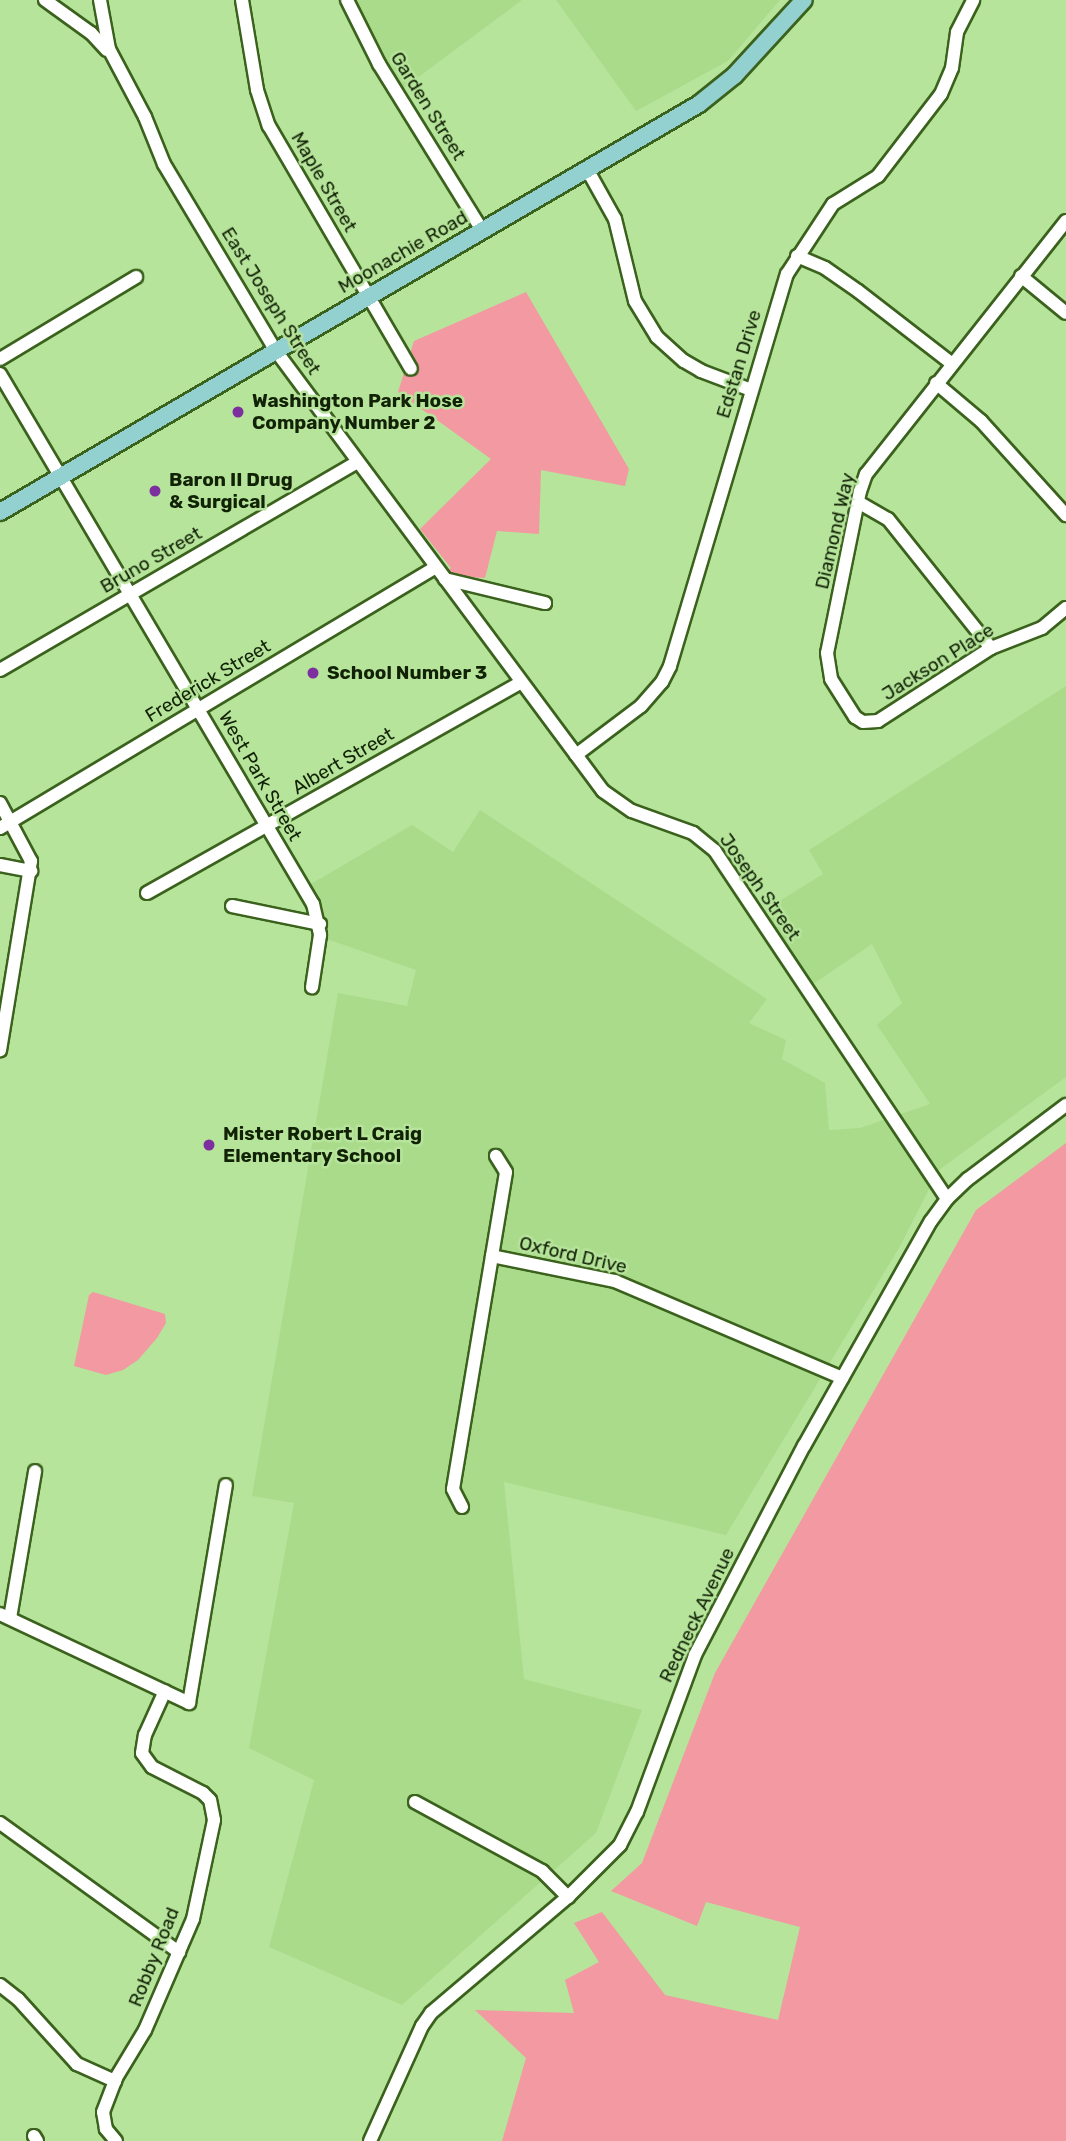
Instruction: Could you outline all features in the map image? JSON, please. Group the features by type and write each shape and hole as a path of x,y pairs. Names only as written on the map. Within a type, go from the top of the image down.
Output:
{"main road":[{"name":"Moonachie Road","path":"0,512 718,91 804,0"}],"street":[{"name":"East Joseph Street","path":"45,0 91,33 115,62"},
{"name":"East Joseph Street","path":"100,0 104,34 115,62 145,117 164,164 276,351 445,579"},
{"name":"Maple Street","path":"242,0 257,90 269,126 411,369"},
{"name":"Garden Street","path":"346,0 379,64 482,230"},
{"name":"Edstan Drive","path":"576,755 641,706 662,682 670,666 781,289 797,256 833,204 878,176 941,94 952,68 957,32 973,0"},
{"path":"587,169 618,228 635,301 657,337 684,361 701,371 751,390"},
{"name":"Diamond Way","path":"863,722 855,717 834,685 827,653 858,502 874,460 1066,221"},
{"path":"797,256 825,268 951,363"},
{"path":"1021,276 1066,313"},
{"path":"0,359 136,277"},
{"name":"West Park Street","path":"0,374 313,904 320,924"},
{"path":"936,383 982,421 1066,515"},
{"name":"Bruno Street","path":"0,670 357,462"},
{"path":"858,502 888,519 991,649"},
{"name":"Frederick Street","path":"6,825 436,567"},
{"path":"445,579 545,603"},
{"name":"Joseph Street","path":"445,579 603,791 632,811 693,833 715,850 947,1199"},
{"name":"Jackson Place","path":"863,722 878,721 991,649 1042,628 1066,608"},
{"name":"Albert Street","path":"147,893 268,827 521,681"},
{"path":"0,803 6,825 28,852 31,871 0,1050"},
{"path":"0,865 31,871"},
{"path":"232,906 320,924 312,987"},
{"name":"Redneck Avenue","path":"370,2141 422,2026 431,2013 568,1897 608,1859 629,1830 695,1655 842,1378 931,1222 947,1199 1018,1139 1066,1105"},
{"path":"492,1256 506,1172 496,1156"},
{"name":"Oxford Drive","path":"462,1507 453,1489 492,1256 615,1281 842,1378"},
{"path":"35,1471 5,1616 190,1703 226,1485"},
{"name":"Robby Road","path":"116,2141 103,2121 103,2112 115,2081 145,2030 193,1919 214,1820 210,1800 203,1793 152,1768 142,1753 145,1735 165,1691"},
{"path":"415,1802 542,1871 568,1897"},
{"path":"0,1823 179,1952"},
{"path":"0,1985 18,1999 78,2064 115,2081"}],"shaded area":[{"path":"355,0 522,0 397,93 370,52"},
{"path":"556,0 780,0 728,61 636,111"},
{"path":"526,292 629,469 625,486 541,470 539,534 497,531 485,578 442,575 451,568 420,529 491,459 398,392 414,341"},
{"path":"1066,686 1066,1077 939,1170 899,1248 726,1535 504,1482 524,1679 642,1710 596,1833 402,2005 269,1947 314,1780 249,1748 294,1503 252,1496 338,993 407,1006 416,970 321,937 304,888 412,825 453,852 480,810 767,999 749,1023 786,1040 782,1059 825,1083 829,1130 860,1128 930,1104 877,1025 902,1003 872,944 803,991 754,917 823,874 809,850"},
{"path":"1066,1143 1066,2141 502,2141 526,2058 475,2010 574,2013 565,1980 599,1962 574,1923 602,1912 665,1995 778,2020 800,1927 706,1902 697,1926 611,1891 642,1863 715,1673 976,1210"},
{"path":"93,1292 165,1314 166,1323 138,1360 123,1370 106,1375 74,1366 89,1295"}],"place":[{"name":"Washington Park Hose Company Number 2","path":"238,412"},
{"name":"Baron II Drug & Surgical","path":"155,491"},
{"name":"School Number 3","path":"313,673"},
{"name":"Mister Robert L Craig Elementary School","path":"209,1145"}]}
